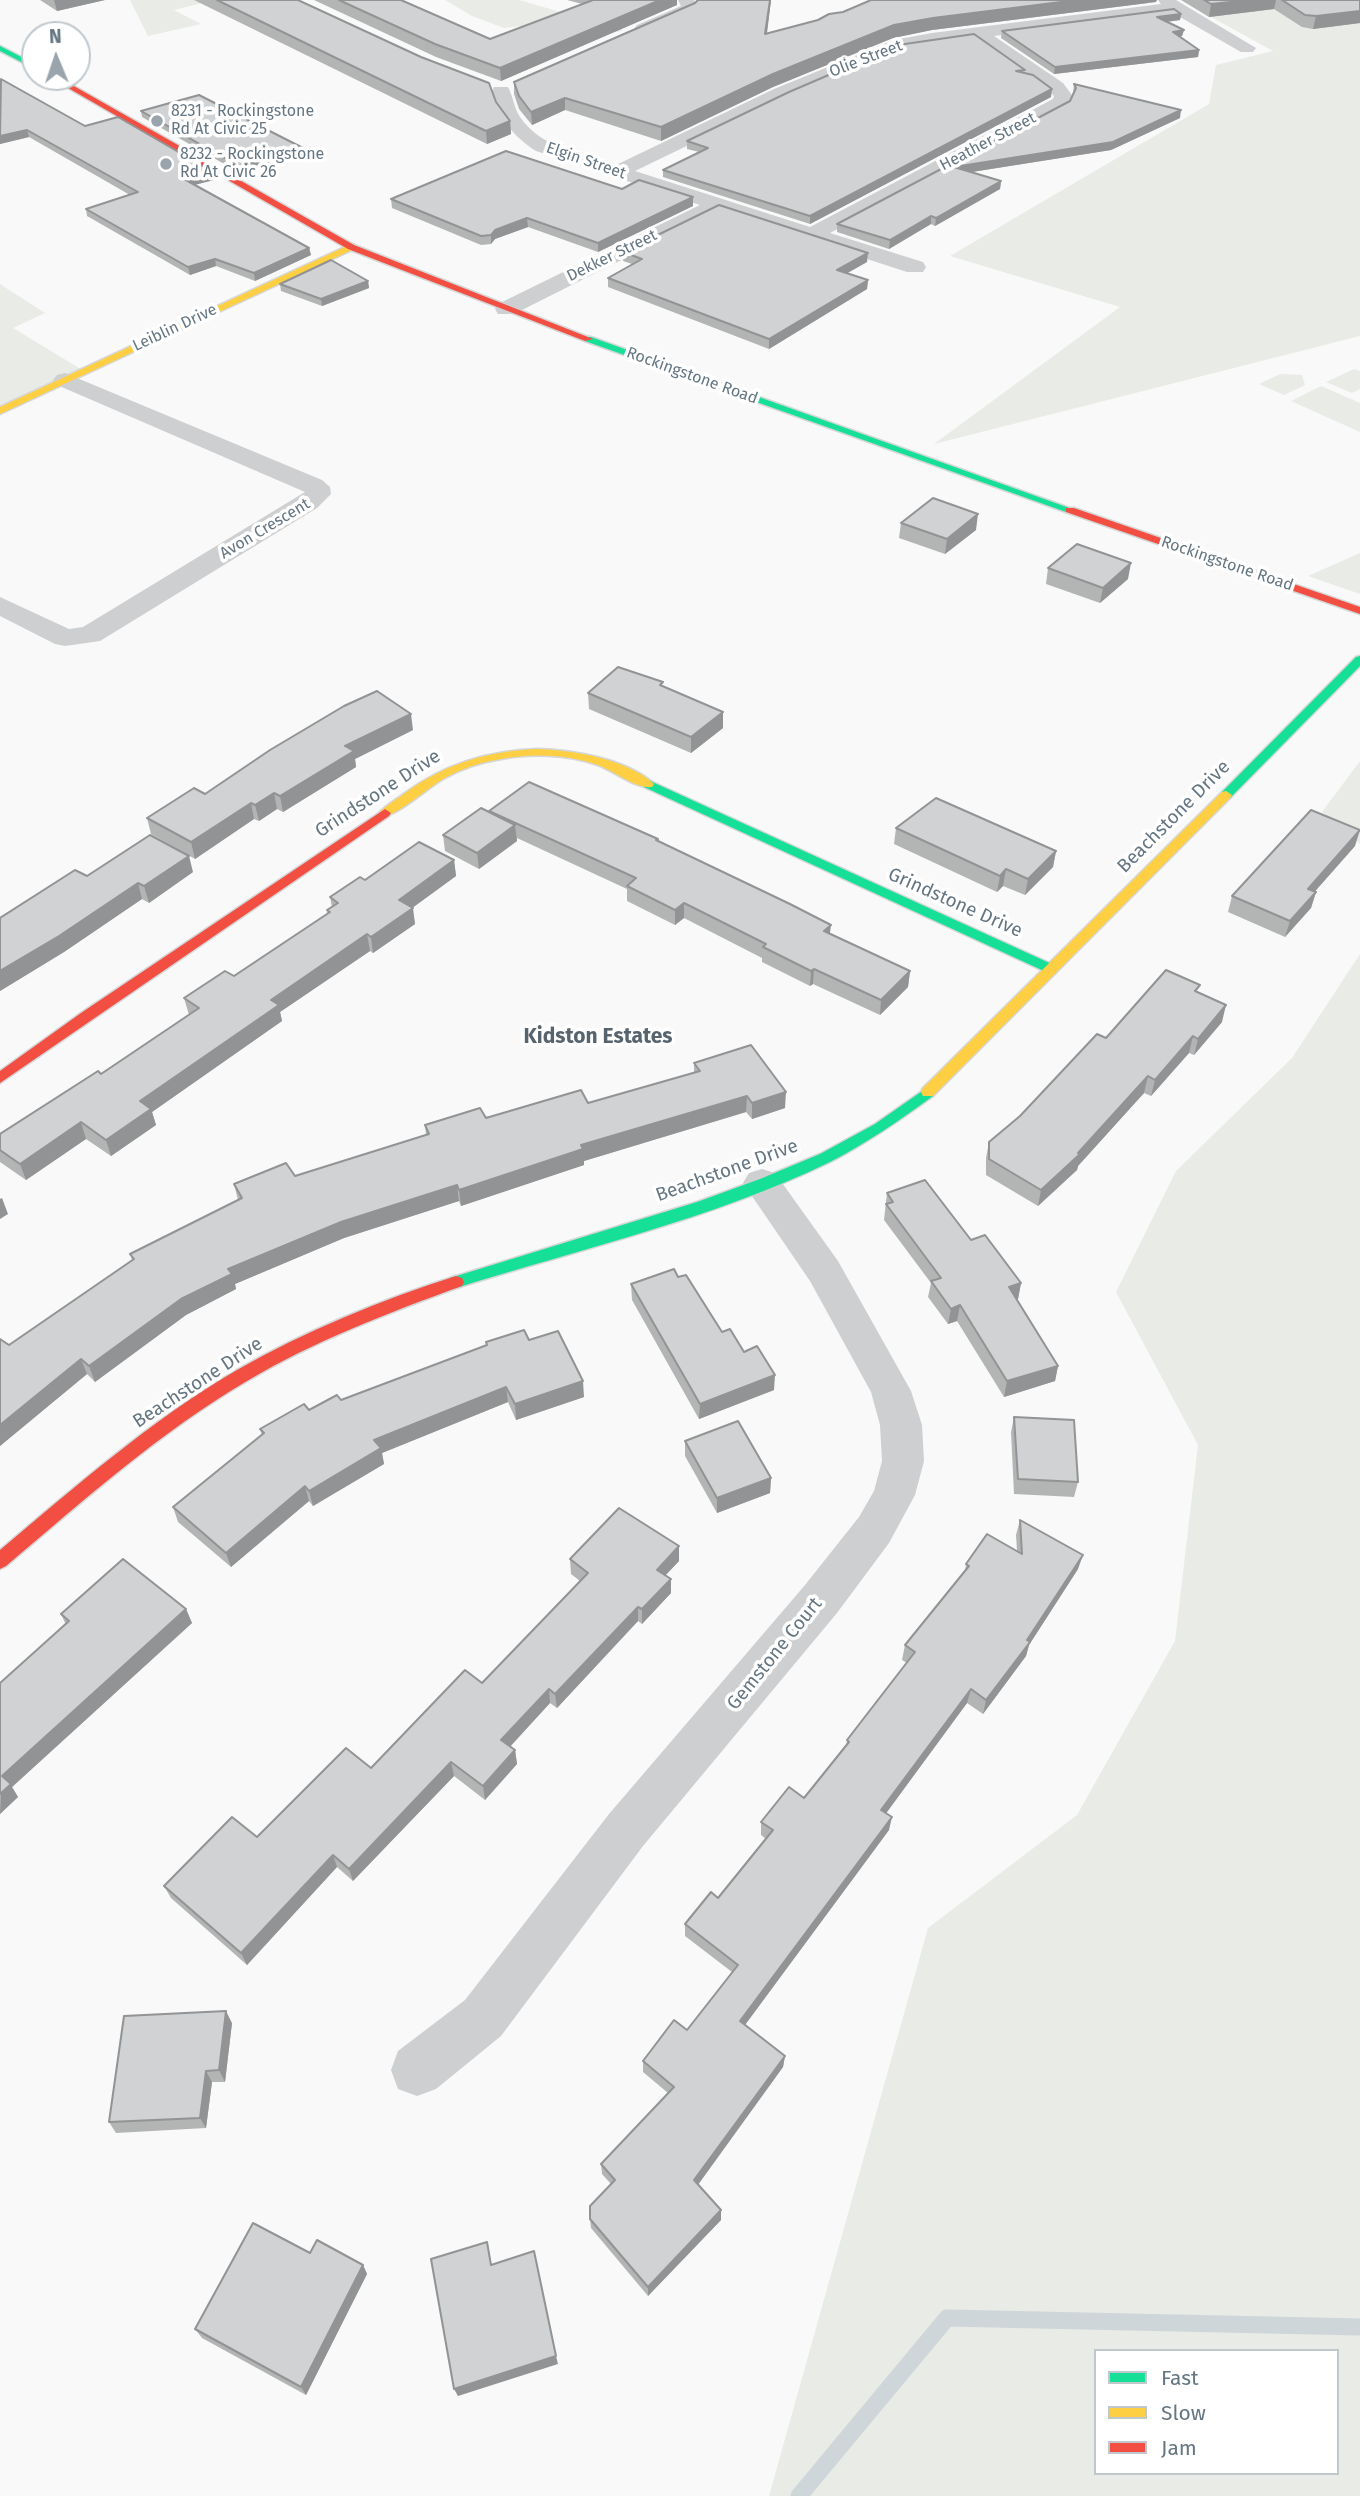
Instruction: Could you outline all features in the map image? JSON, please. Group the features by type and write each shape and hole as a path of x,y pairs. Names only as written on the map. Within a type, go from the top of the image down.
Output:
{"street":[{"path":"623,37 688,9 690,7 686,0"},
{"path":"1170,4 1247,48"},
{"name":"Olie Street","path":"618,172 781,93 884,50 919,40 1170,4"},
{"name":"Heather Street","path":"812,234 1061,102 1063,95 1056,87 977,32"},
{"path":"0,48 21,59"},
{"name":"Elgin Street","path":"501,87 510,119 521,134 553,152 915,267"},
{"name":"Rockingstone Road","path":"78,91 351,247 506,309 1360,611"},
{"name":"Dekker Street","path":"506,309 718,204"},
{"name":"Leiblin Drive","path":"0,411 351,247"},
{"name":"Avon Crescent","path":"0,605 60,636 82,638 308,503 318,494 317,487 313,485 65,380"},
{"name":"Beachstone Drive","path":"0,1561 119,1462 169,1425 272,1359 327,1332 437,1290 762,1183 858,1140 899,1115 935,1088 1360,659"},
{"name":"Grindstone Drive","path":"0,1078 107,1002 443,774 472,762 518,752 565,754 596,760 1051,969"},
{"name":"Gemstone Court","path":"417,2070 483,2018 626,1830 821,1599 874,1530 894,1495 904,1461 901,1425 891,1391 824,1272 785,1212 762,1183"}],"shaded area":[{"path":"130,0 214,0 174,10 201,24 148,36"},
{"path":"445,0 519,0 623,30 618,32 557,22 504,28 472,16"},
{"path":"1360,0 1360,336 934,444 1120,307 950,256 1209,104 1216,65 1273,51 1202,12"},
{"path":"0,284 45,313 13,328 84,371 0,411"},
{"path":"1354,369 1360,371 1360,389 1352,393 1326,382"},
{"path":"1280,374 1302,375 1305,385 1284,395 1259,384"},
{"path":"1321,386 1360,403 1360,432 1291,401"},
{"path":"1360,553 1360,594 1308,576"},
{"path":"1360,761 1360,844 1322,812"},
{"path":"1360,954 1360,2496 769,2496 928,1928 1077,1815 1175,1641 1198,1445 1116,1292 1176,1171 1292,1058"}],"building":[{"path":"217,0 298,0 421,57 489,83 496,102 510,121 486,131"},
{"path":"339,0 401,0 490,39 593,0 660,0 500,68 435,44"},
{"path":"698,0 770,0 765,34 843,12 871,0 1077,0 894,25 773,74 661,127 565,98 531,112 519,96 514,82"},
{"path":"1204,0 1250,0 1211,4"},
{"path":"1282,0 1360,0 1360,11 1305,15"},
{"path":"1174,9 1181,14 1157,17 1184,30 1173,32 1199,50 1055,67 1002,31"},
{"path":"974,34 1025,70 1016,71 1033,75 1052,89 810,216 663,170 708,148 687,141 789,92 905,44"},
{"path":"1,79 85,126 118,117 213,172 184,179 309,248 254,273 215,259 188,267 86,209 138,192 27,130 0,136"},
{"path":"1074,84 1181,110 1113,142 954,167 1001,181 936,218 931,216 890,240 837,224 1070,101 1076,88"},
{"path":"199,95 305,149 239,166 141,111"},
{"path":"506,151 622,189 639,180 693,197 598,243 527,218 495,230 491,235 481,236 391,199"},
{"path":"719,205 868,253 837,270 868,280 769,339 608,278 642,259 623,252"},
{"path":"331,260 368,281 321,299 280,284"},
{"path":"933,498 978,514 947,539 901,523"},
{"path":"1077,544 1131,563 1103,588 1048,568"},
{"path":"618,667 663,682 660,685 723,712 691,737 588,693"},
{"path":"377,691 411,714 345,746 354,751 280,796 274,793 255,805 251,803 191,842 147,818 194,788 205,794 270,750 344,706"},
{"path":"529,782 658,839 656,840 790,904 831,925 824,931 910,971 881,1000 814,969 811,971 763,947 766,944 684,903 675,910 627,886 636,878 489,811"},
{"path":"936,798 1056,851 1028,879 1006,869 1000,876 896,828"},
{"path":"481,808 515,825 477,853 443,835"},
{"path":"1311,810 1360,830 1308,889 1316,892 1290,921 1232,896"},
{"path":"150,835 189,856 144,886 138,883 59,936 0,971 0,918 75,870 87,876"},
{"path":"419,842 454,860 399,900 413,908 371,937 367,934 271,1000 279,1005 140,1101 151,1109 106,1140 81,1122 20,1164 0,1150 0,1134 98,1071 101,1074 199,1008 184,998 225,971 234,976 330,912 327,910 338,903 330,897 360,877 365,880"},
{"path":"1166,970 1200,985 1195,991 1226,1005 1198,1039 1193,1036 1155,1080 1148,1076 1078,1153 1080,1154 1041,1190 989,1159 989,1142 1020,1116 1097,1034 1106,1038"},
{"path":"751,1045 786,1092 752,1103 747,1096 581,1145 583,1149 459,1190 457,1185 341,1222 228,1269 232,1274 181,1299 89,1366 81,1359 0,1425 0,1339 9,1345 134,1259 130,1254 242,1198 234,1184 286,1163 295,1176 429,1134 425,1125 480,1108 486,1118 581,1090 588,1103 700,1071 694,1063"},
{"path":"925,1180 971,1240 985,1235 1021,1283 1009,1287 1058,1366 1007,1381 960,1305 951,1309 931,1281 941,1278 886,1204 893,1202 887,1193"},
{"path":"674,1269 678,1277 686,1275 722,1332 730,1329 744,1352 757,1346 775,1375 700,1404 631,1284"},
{"path":"524,1330 529,1340 558,1331 583,1381 515,1404 506,1387 374,1440 381,1448 309,1491 305,1486 226,1553 173,1507 264,1433 260,1429 304,1404 309,1410 337,1395 341,1400 487,1345 486,1342"},
{"path":"1014,1417 1074,1420 1078,1482 1018,1479"},
{"path":"738,1421 771,1478 717,1498 685,1441"},
{"path":"619,1508 679,1546 657,1570 671,1579 642,1609 638,1607 555,1694 549,1689 501,1740 515,1750 483,1786 451,1762 349,1869 333,1855 241,1953 164,1886 232,1817 257,1837 346,1748 371,1768 465,1670 482,1683 588,1573 570,1559"},
{"path":"1020,1520 1083,1555 1027,1640 1030,1642 986,1700 971,1689 881,1810 892,1817 740,2021 785,2056 694,2180 721,2210 648,2287 590,2219 590,2206 615,2180 601,2164 674,2087 643,2061 674,2020 687,2030 738,1965 685,1924 711,1892 718,1898 773,1830 761,1822 789,1787 804,1798 849,1742 847,1740 915,1652 905,1645 969,1566 966,1564 987,1534 1022,1554"},
{"path":"123,1559 186,1609 2,1776 11,1784 0,1794 0,1683 69,1621 61,1614"},
{"path":"226,2011 219,2070 206,2071 200,2118 109,2122 124,2016"},
{"path":"253,2223 310,2253 317,2240 363,2265 301,2387 195,2329"},
{"path":"487,2242 491,2265 534,2251 556,2356 454,2389 431,2259"}],"waterway":[{"path":"799,2496 947,2318 1360,2327"}],"traffic: fast":[{"path":"0,48 21,59"},
{"path":"588,339 1070,510"},
{"path":"1226,795 1360,659"},
{"path":"648,784 1051,969"},
{"path":"456,1282 703,1206 766,1183 825,1157 880,1127 928,1092"}],"traffic: slow":[{"path":"0,411 351,247"},
{"path":"385,813 435,778 460,766 517,753 557,753 594,760 648,784"},
{"path":"928,1092 1226,795"}],"traffic: jam":[{"path":"78,91 351,247 588,339"},
{"path":"1070,510 1360,611"},
{"path":"0,1078 86,1016 385,813"},
{"path":"0,1561 147,1440 241,1376 346,1324 456,1282"}],"place":[{"name":"8231 - Rockingstone Rd At Civic 25","path":"157,121"},
{"name":"8232 - Rockingstone Rd At Civic 26","path":"166,164"}],"district":[{"name":"Kidston Estates","path":"598,1037"}]}
